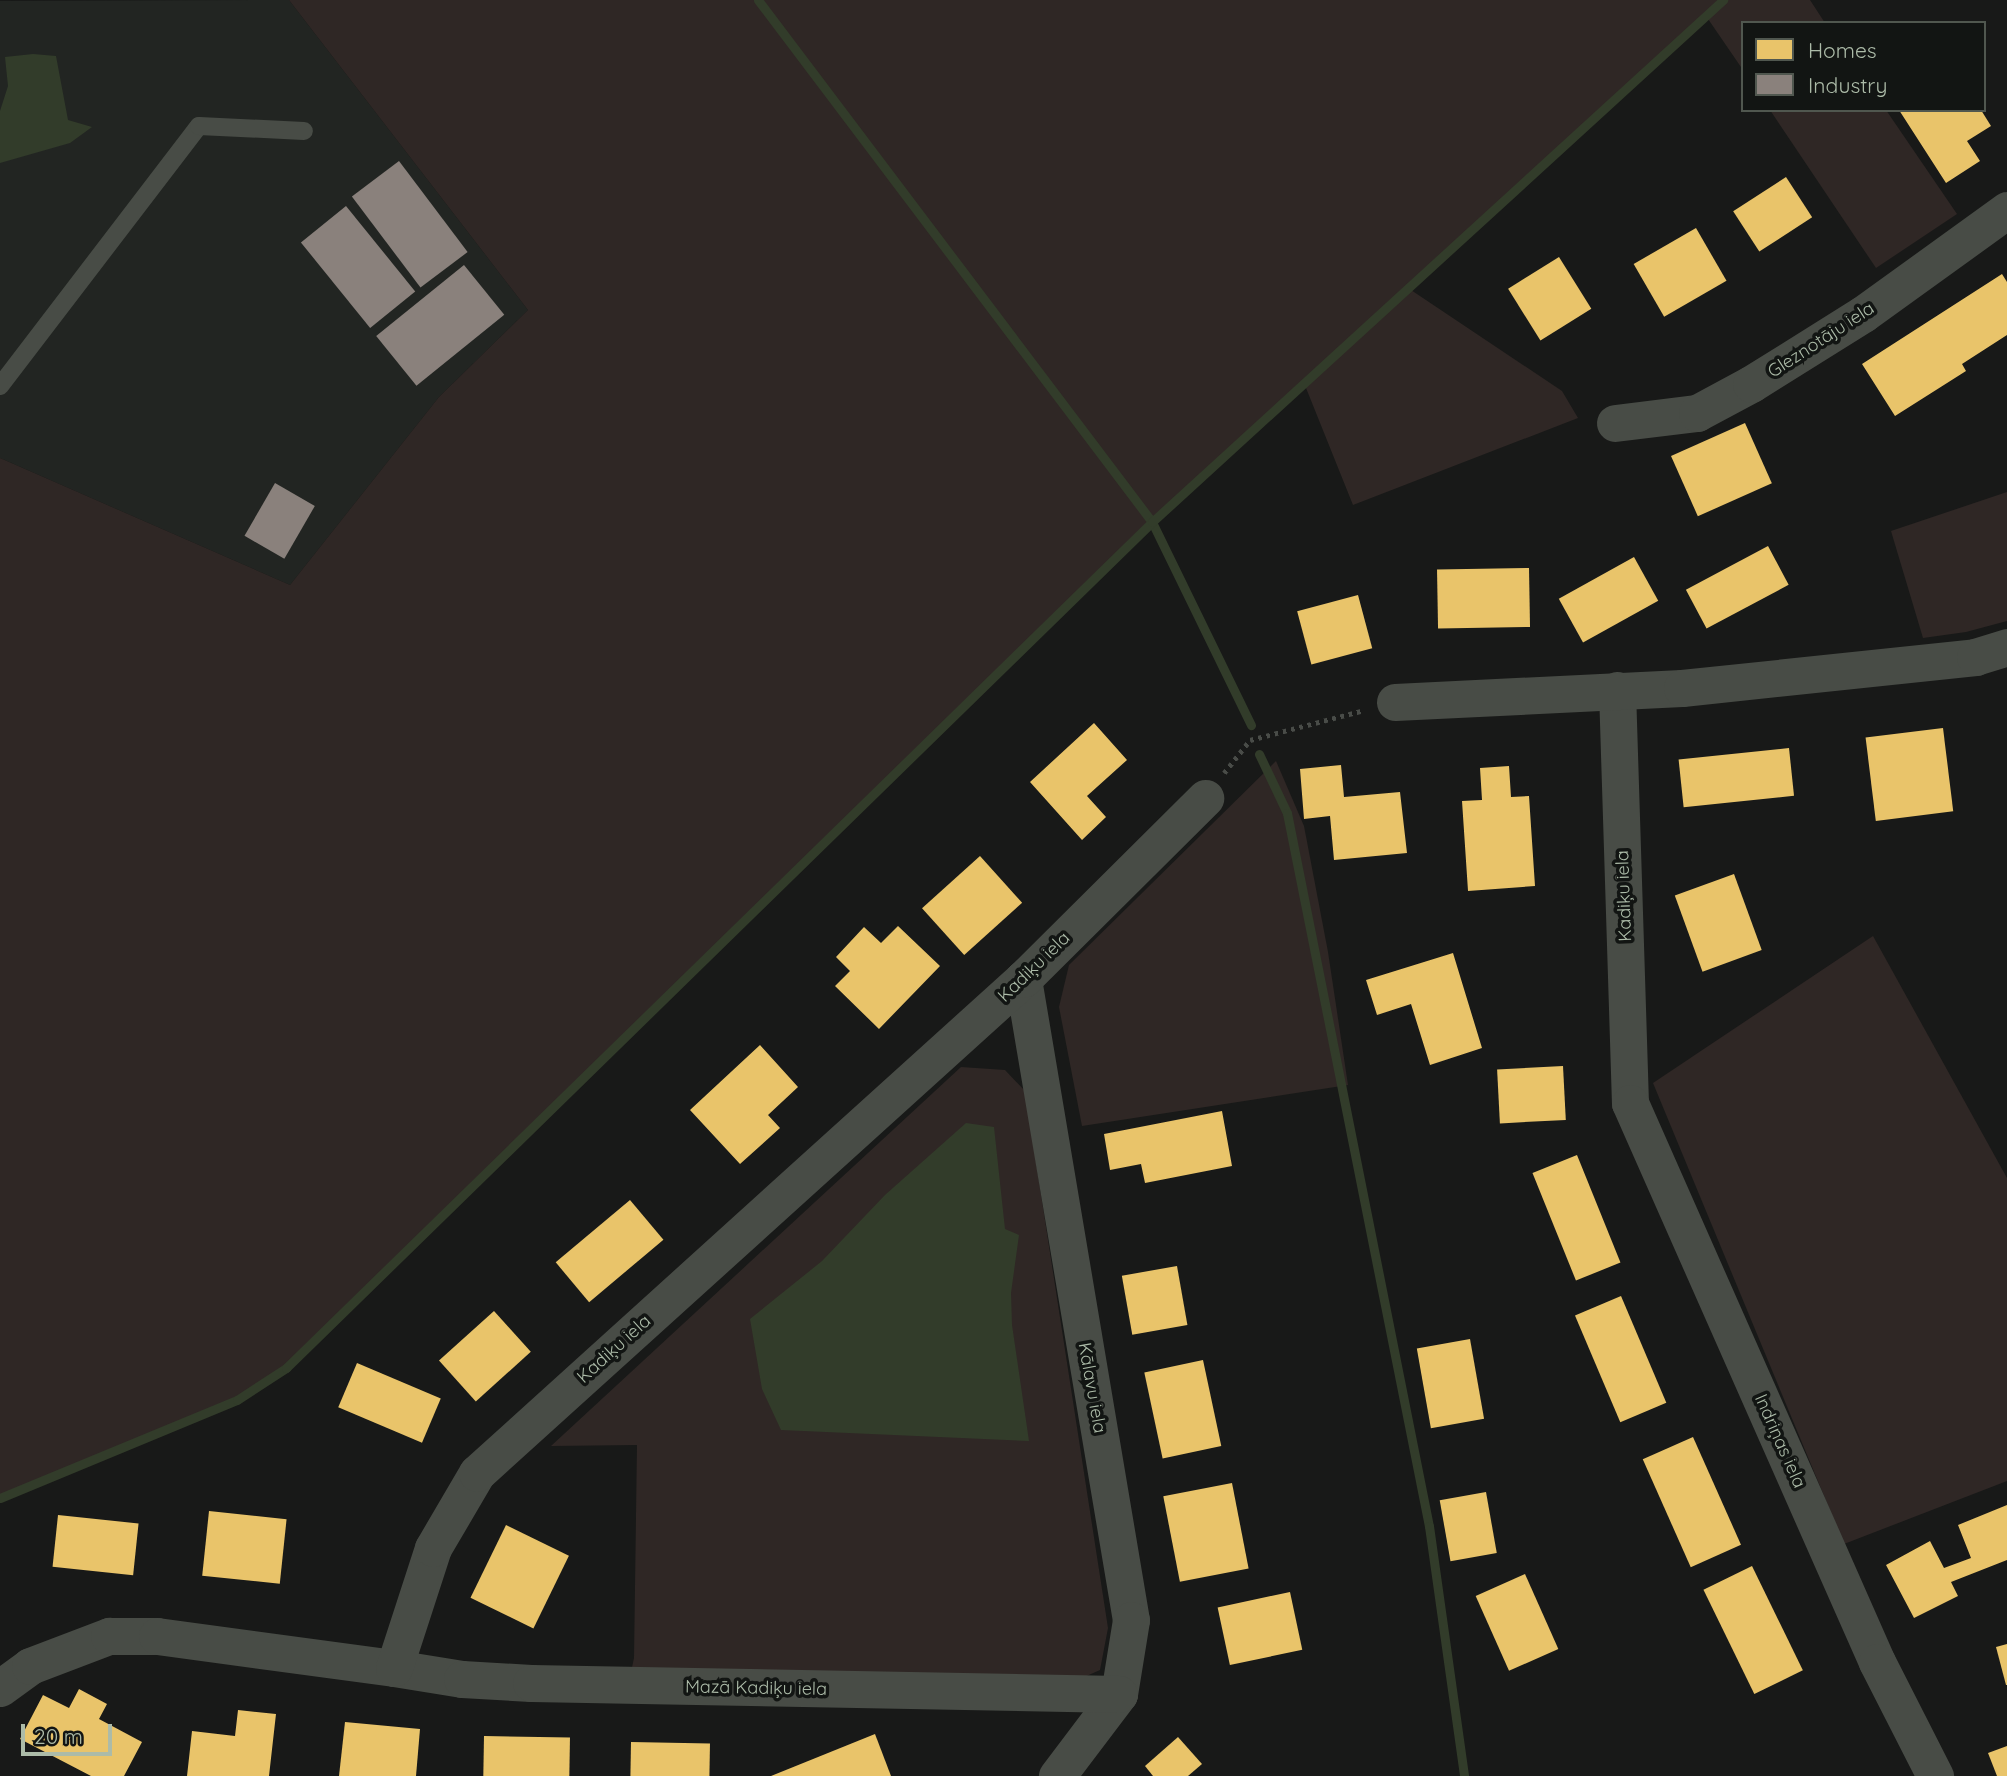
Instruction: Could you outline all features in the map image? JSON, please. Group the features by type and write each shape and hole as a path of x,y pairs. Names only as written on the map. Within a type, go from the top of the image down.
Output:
{"street":[{"name":"Gleznotāju iela","path":"1615,423 1697,413 1751,384 1864,314 2007,210"},
{"path":"1395,702 1682,688 1975,657 2007,646"},
{"name":"Kadiķu iela","path":"1617,690 1630,1103"},
{"name":"Kadiķu iela","path":"394,1668 433,1548 477,1473 1023,979 1205,798"},
{"name":"Kālavu iela","path":"1023,979 1131,1620 1119,1694 1057,1776"},
{"name":"Indriņas iela","path":"1630,1103 1877,1662 1935,1776"},
{"path":"0,1688 30,1666 109,1636 157,1636 394,1668"},
{"name":"Mazā Kadiķu iela","path":"394,1668 461,1679 531,1683 1119,1694"}],"lane":[{"path":"0,386 199,126 304,131"}],"path":[{"path":"1205,798 1250,740 1395,702"}],"shaded area":[{"path":"289,0 528,310 439,397 290,585 0,458 0,1"},
{"path":"289,0 1810,0 1824,21 1741,21 1741,67 1706,16 1408,288 1562,391 1578,418 1353,505 1304,383 1152,522 286,1368 237,1400 0,1498 0,458 290,585 439,397 528,310"},
{"path":"33,54 56,56 68,120 92,127 70,143 0,163 0,111 8,86 5,57"},
{"path":"1771,112 1887,112 1957,214 1876,268"},
{"path":"2007,492 2007,621 1966,632 1923,638 1891,531"},
{"path":"1276,761 1304,826 1328,952 1348,1085 1082,1126 1059,1007 1069,965"},
{"path":"1873,936 2007,1178 2007,1481 1844,1544 1653,1083"},
{"path":"961,1067 1005,1070 1025,1091 1108,1628 1100,1670 1073,1682 631,1672 634,1658 637,1445 551,1446"},
{"path":"966,1123 994,1127 1005,1229 1019,1235 1011,1293 1012,1325 1029,1441 781,1430 762,1389 750,1319 822,1261 885,1195"}],"building: Homes":[{"path":"1900,112 1982,112 1991,126 1967,141 1980,161 1946,183"},
{"path":"1786,177 1812,217 1759,252 1733,211"},
{"path":"1696,228 1726,281 1664,317 1634,264"},
{"path":"1559,257 1591,309 1540,341 1508,289"},
{"path":"2002,274 2007,282 2007,335 1962,364 1966,371 1895,416 1862,364"},
{"path":"1745,423 1772,483 1698,516 1671,456"},
{"path":"1768,546 1789,585 1707,629 1686,590"},
{"path":"1634,557 1658,601 1583,642 1559,599"},
{"path":"1529,568 1530,627 1438,629 1437,570"},
{"path":"1358,595 1372,648 1311,664 1297,611"},
{"path":"1094,723 1127,760 1087,796 1106,817 1082,840 1030,782"},
{"path":"1943,728 1953,811 1876,821 1866,738"},
{"path":"1789,748 1794,796 1684,807 1679,760"},
{"path":"1341,765 1344,797 1400,792 1407,853 1334,860 1330,816 1304,819 1300,769"},
{"path":"1509,766 1511,797 1529,796 1535,886 1468,891 1462,801 1482,800 1480,768"},
{"path":"980,856 1022,903 964,955 922,908"},
{"path":"1734,874 1762,950 1703,972 1675,896"},
{"path":"898,926 940,966 879,1029 835,986 850,971 836,957 864,927 881,943"},
{"path":"1453,953 1482,1048 1430,1065 1411,1004 1377,1015 1366,980"},
{"path":"760,1045 798,1087 768,1115 780,1128 740,1164 690,1110"},
{"path":"1563,1066 1566,1120 1500,1123 1497,1069"},
{"path":"1222,1111 1232,1166 1145,1183 1141,1164 1110,1170 1104,1134"},
{"path":"1577,1155 1620,1263 1576,1281 1532,1173"},
{"path":"630,1200 663,1240 589,1302 556,1262"},
{"path":"1177,1266 1187,1325 1132,1335 1122,1276"},
{"path":"1621,1296 1666,1403 1620,1422 1575,1316"},
{"path":"494,1311 531,1352 476,1401 439,1361"},
{"path":"1470,1339 1484,1419 1431,1428 1417,1348"},
{"path":"1203,1360 1221,1446 1163,1459 1144,1372"},
{"path":"357,1363 441,1399 422,1443 338,1407"},
{"path":"1693,1437 1741,1545 1691,1567 1643,1459"},
{"path":"1232,1483 1249,1568 1180,1582 1163,1496"},
{"path":"1486,1492 1497,1553 1450,1561 1440,1500"},
{"path":"2007,1505 2007,1560 1951,1582 1958,1596 1914,1618 1886,1565 1930,1541 1944,1568 1971,1558 1958,1525"},
{"path":"209,1511 287,1519 280,1584 202,1576"},
{"path":"58,1515 139,1523 133,1575 53,1567"},
{"path":"506,1525 569,1556 533,1628 470,1598"},
{"path":"1752,1566 1803,1670 1754,1694 1703,1590"},
{"path":"1525,1574 1558,1649 1509,1671 1476,1596"},
{"path":"1290,1592 1302,1650 1230,1665 1218,1607"},
{"path":"2007,1644 2007,1685 2006,1685 1996,1647"},
{"path":"79,1689 107,1704 99,1719 142,1742 124,1776 91,1776 20,1739 43,1695 69,1708"},
{"path":"238,1710 276,1714 269,1776 187,1776 192,1731 235,1736"},
{"path":"345,1722 420,1729 416,1776 339,1776"},
{"path":"875,1734 891,1776 771,1776"},
{"path":"484,1736 570,1738 569,1776 483,1776"},
{"path":"1178,1737 1202,1764 1188,1776 1153,1776 1145,1766"},
{"path":"631,1742 710,1743 709,1776 630,1776"},
{"path":"2007,1746 2007,1776 1997,1776 1988,1753"}],"building: Industry":[{"path":"399,161 468,252 420,288 352,197"},
{"path":"346,206 415,291 370,328 301,243"},
{"path":"464,265 504,315 416,386 376,336"},
{"path":"275,483 315,506 284,559 245,536"}],"waterway":[{"path":"758,0 1152,522 1251,725"},
{"path":"0,1498 237,1400 286,1368 1152,522 1723,0"},
{"path":"1259,754 1287,813 1429,1526 1464,1776"}]}
